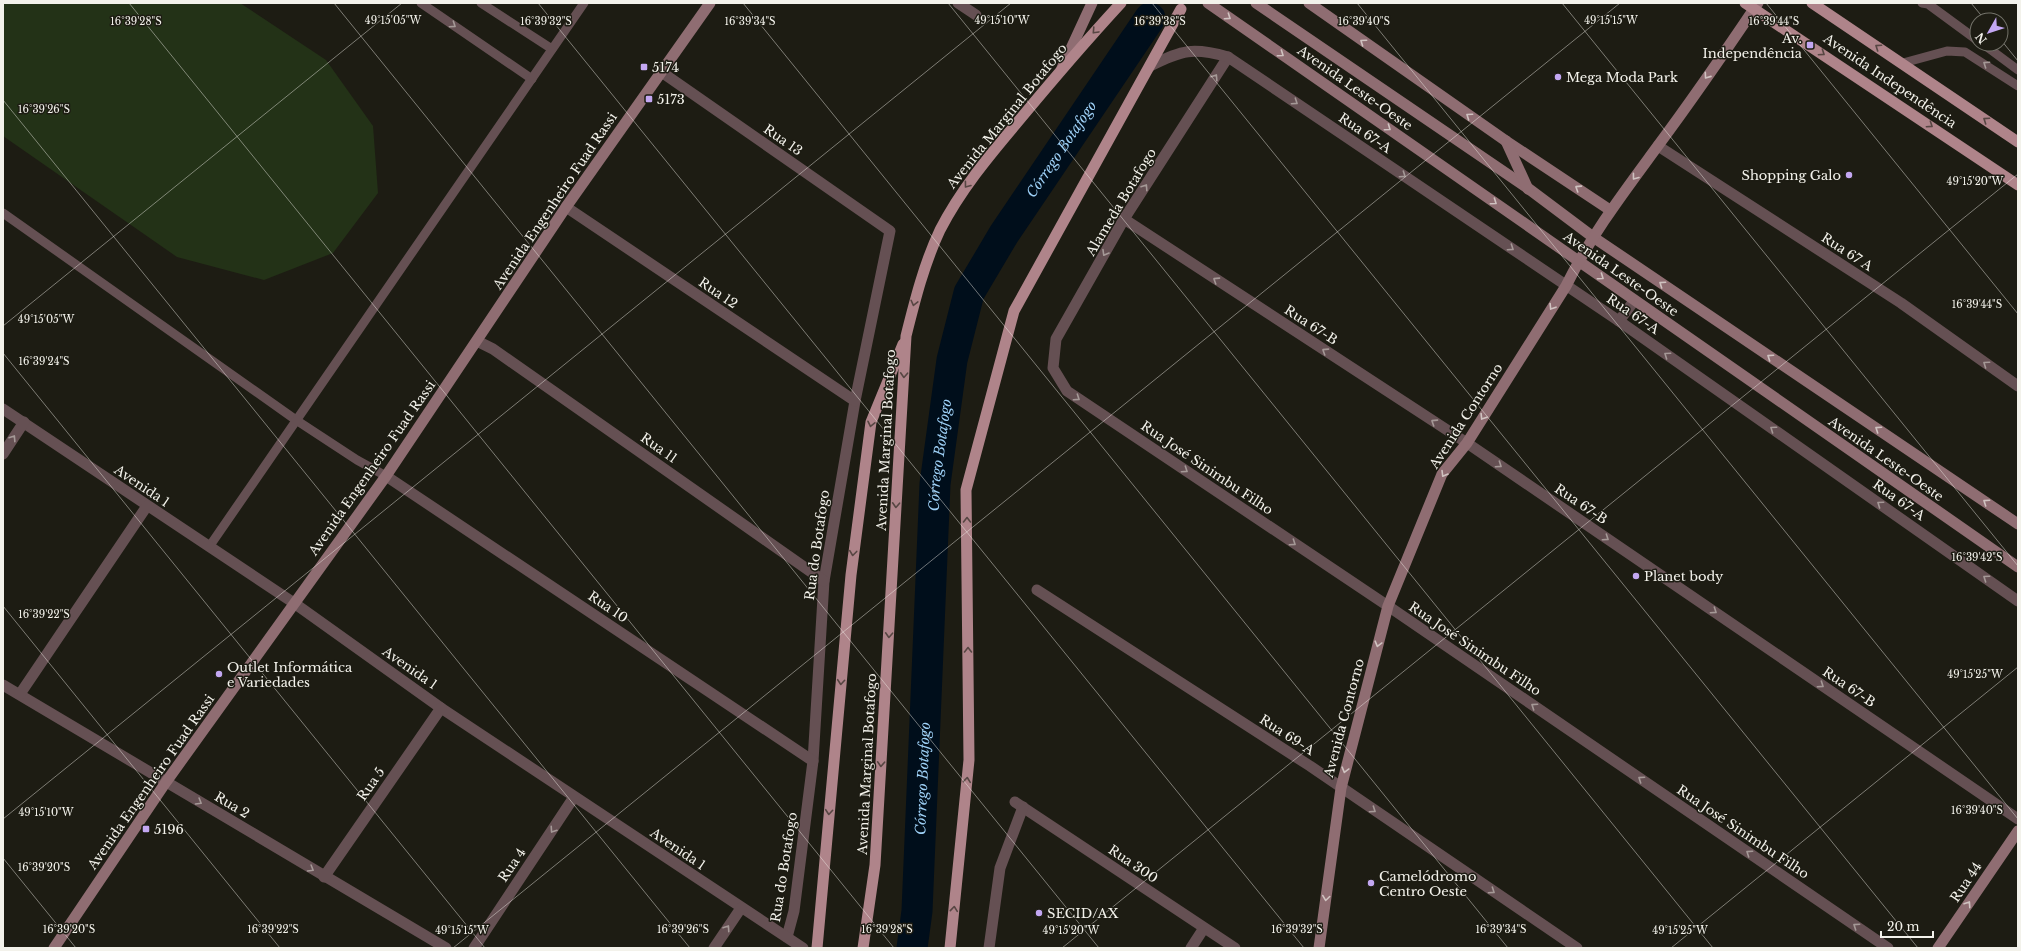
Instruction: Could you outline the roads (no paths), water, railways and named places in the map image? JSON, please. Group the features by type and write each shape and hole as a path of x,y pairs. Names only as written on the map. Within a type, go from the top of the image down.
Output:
{"main road":[{"name":"Avenida Engenheiro Fuad Rassi","path":"59,946 166,782 386,476 566,207 660,71 710,3"},
{"path":"1059,72 1092,3"},
{"name":"Avenida Marginal Botafogo","path":"863,948 875,865 906,336 920,280 940,230 958,197 990,155 1059,72 1122,3"},
{"name":"Avenida Leste-Oeste","path":"1208,3 2018,567"},
{"path":"1309,3 1321,7 1506,141 1610,210"},
{"name":"Avenida Independência","path":"1812,3 2018,142"},
{"name":"Avenida Leste-Oeste","path":"1258,4 1529,189 1593,237 2018,524"},
{"name":"Avenida Independência","path":"1752,5 2018,184"},
{"name":"Avenida Contorno","path":"1319,948 1341,788 1388,606 1442,474 1467,443 1566,286 1578,261 1610,210 1658,146 1752,5"},
{"path":"950,948 969,760 966,490 1014,311 1181,9"},
{"path":"1506,141 1529,189"},
{"path":"816,948 851,574 870,422 906,336"},
{"name":"Rua 44","path":"1938,948 2018,831"}],"street":[{"path":"958,3 976,15"},
{"name":"Rua 67-A","path":"1150,66 1172,54 1191,50 1208,51 1228,57 1619,321 2018,601"},
{"name":"Alameda Botafogo","path":"1053,368 1056,339 1124,220 1228,57"},
{"name":"Rua 13","path":"660,71 890,231"},
{"name":"Rua 67 A","path":"1658,146 1901,303 2018,386"},
{"name":"Rua 12","path":"566,207 854,401"},
{"name":"Rua 67-B","path":"1124,220 1467,443 2018,820"},
{"name":"Rua do Botafogo","path":"787,937 794,911 813,761 824,581 854,401 890,231"},
{"path":"1619,321 1634,301"},
{"name":"Rua 11","path":"477,341 493,349 824,581"},
{"name":"Rua José Sinimbu Filho","path":"1053,368 1067,391 1388,606 1888,948"},
{"name":"Avenida 1","path":"3,409 146,506 294,603 441,708 803,948"},
{"path":"3,454 24,422"},
{"name":"Rua 10","path":"386,476 813,761"},
{"path":"20,694 146,506"},
{"name":"Rua 69-A","path":"1037,590 1341,788 1577,948"},
{"name":"Rua 2","path":"3,685 324,877 446,948"},
{"name":"Rua 5","path":"324,877 441,708"},
{"name":"Rua 4","path":"474,948 574,797"},
{"name":"Rua 300","path":"989,948 1000,868 1019,804 1235,948"},
{"path":"714,948 741,908"},
{"path":"1191,948 1204,928"}],"lane":[{"path":"421,3 532,79"},
{"path":"482,3 552,50"},
{"path":"209,547 584,3"},
{"path":"1922,3 1928,4 1969,34"},
{"path":"1903,63 1947,51 1965,52 2018,86"},
{"path":"1993,52 2018,70"},
{"path":"3,213 296,420 351,456 386,476"}],"waterway":[{"name":"Córrego Botafogo","path":"912,948 917,911 935,484 952,360 969,293 1004,234 1150,18"}],"place":[{"name":"Av. Independência","path":"1810,45"},
{"name":"5174","path":"644,67"},
{"name":"Mega Moda Park","path":"1558,77"},
{"name":"5173","path":"649,99"},
{"name":"Shopping Galo","path":"1849,175"},
{"name":"Planet body","path":"1636,576"},
{"name":"Outlet Informática e Variedades","path":"219,674"},
{"name":"5196","path":"146,829"},
{"name":"Camelódromo Centro Oeste","path":"1371,883"},
{"name":"SECID/AX","path":"1039,913"}]}
